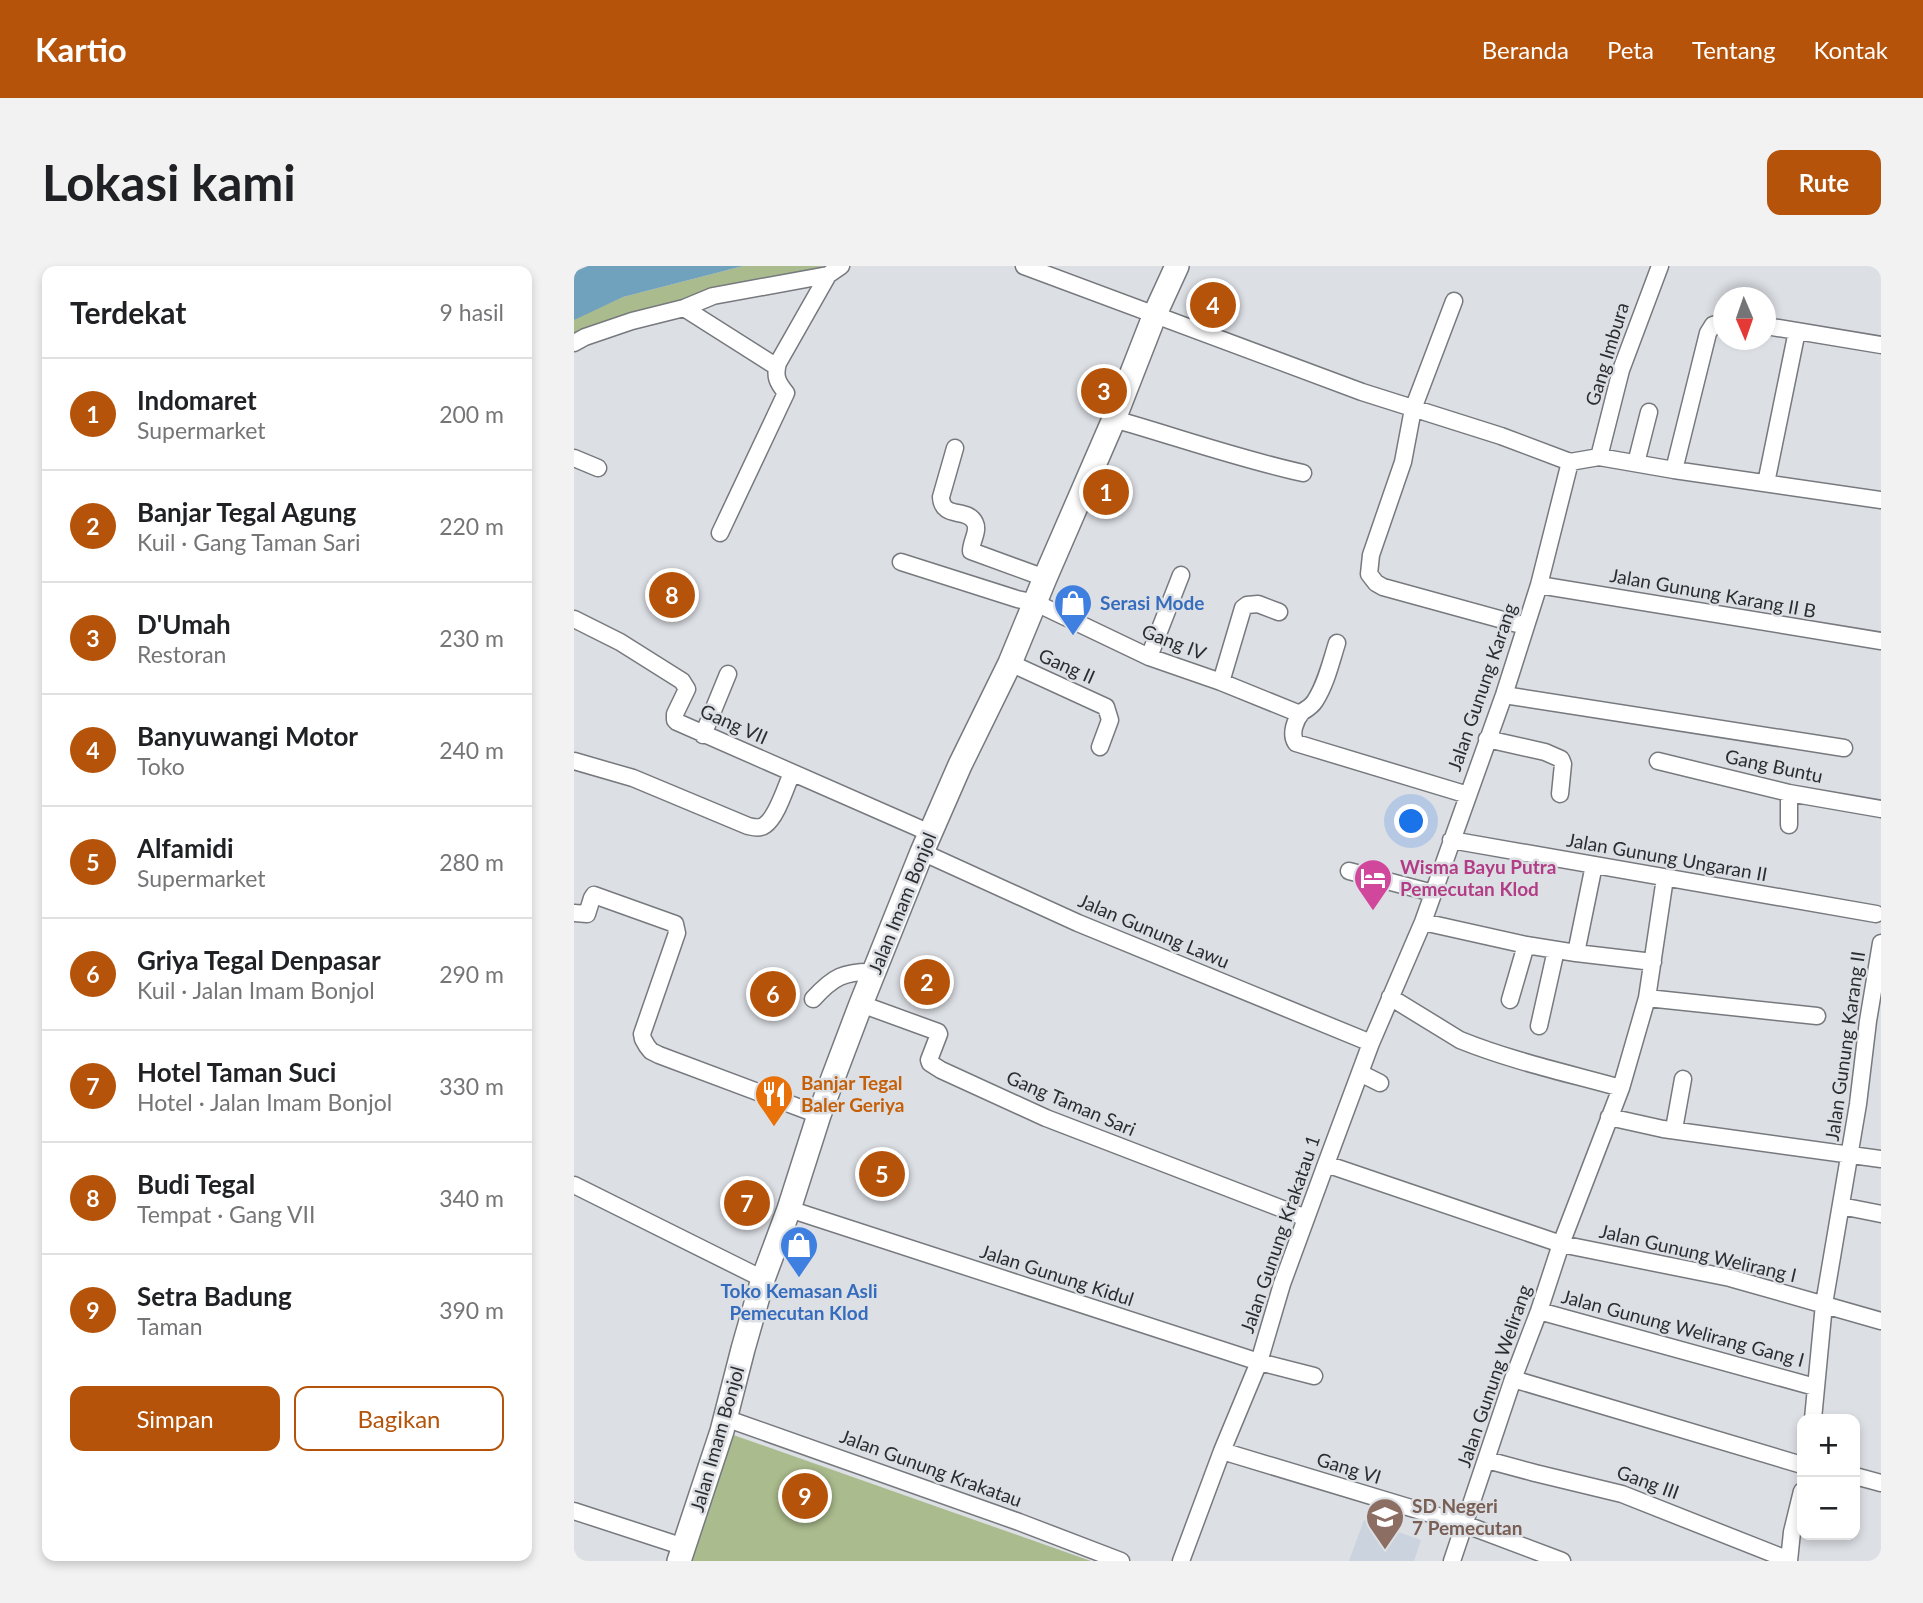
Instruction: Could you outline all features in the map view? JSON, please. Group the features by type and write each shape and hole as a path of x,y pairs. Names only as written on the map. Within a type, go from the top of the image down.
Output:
{"highway":[{"name":"Jalan Imam Bonjol","path":"682,1554 725,1418 763,1279 819,1115 861,1004 926,843 960,765 1010,663 1177,266"}],"street":[{"path":"1024,266 1362,392 1501,436 1570,462 1599,457 1881,500"},
{"name":"Gang Imbura","path":"1599,457 1621,370 1660,266"},
{"path":"574,343 632,321 684,308 713,296 835,271"},
{"path":"720,533 786,393 776,379 777,367 835,271"},
{"path":"1454,301 1413,409 1403,463 1371,555 1369,574 1371,579 1383,587 1525,626"},
{"path":"684,308 777,367"},
{"path":"1674,470 1708,333 1713,325"},
{"path":"1776,328 1881,345"},
{"path":"1766,483 1797,331"},
{"path":"1636,463 1649,412"},
{"path":"1114,419 1251,461 1303,472"},
{"path":"956,448 941,497 942,505 945,509 974,520 977,527 971,551 1045,578"},
{"path":"574,458 598,468"},
{"name":"Jalan Gunung Karang","path":"1423,922 1504,695 1539,585 1570,462"},
{"name":"Gang IV","path":"901,562 1036,603 1150,657 1300,714"},
{"path":"1150,657 1181,575"},
{"name":"Jalan Gunung Karang II B","path":"1539,585 1881,641"},
{"path":"1221,682 1243,608 1258,604 1279,612"},
{"name":"Gang VII","path":"574,619 620,642 682,681 687,689 675,714 675,720 703,735 792,773 926,843"},
{"path":"1337,643 1315,701 1300,714 1293,732 1296,743 1468,795"},
{"name":"Gang II","path":"1010,663 1107,707 1111,720 1100,747"},
{"path":"703,735 728,674"},
{"path":"1504,695 1844,748"},
{"path":"1487,739 1545,752 1561,759 1563,764 1560,794"},
{"path":"574,761 633,778 758,828 772,818 792,773"},
{"name":"Gang Buntu","path":"1658,761 1789,793 1881,809"},
{"path":"1789,793 1789,825"},
{"name":"Jalan Gunung Ungaran II","path":"1451,840 1876,914"},
{"name":"Jalan Gunung Lawu","path":"926,843 1078,923 1371,1043"},
{"path":"1576,953 1594,865"},
{"path":"1349,871 1433,893"},
{"name":"Jalan Gunung Welirang","path":"1452,1561 1561,1244 1621,1088 1647,998 1665,878"},
{"path":"574,914 587,914 594,895 677,927 642,1034 651,1051 819,1115"},
{"path":"1423,922 1526,945 1653,962"},
{"name":"Jalan Gunung Krakatau 1","path":"1181,1561 1222,1451 1259,1363 1282,1284 1371,1043 1423,922"},
{"name":"Jalan Gunung Karang II","path":"1850,1155 1877,1000 1881,943"},
{"path":"1510,1000 1526,945"},
{"path":"1539,1026 1556,950"},
{"path":"813,999 836,977 858,971 874,972"},
{"path":"1390,997 1469,1044 1516,1060 1621,1088"},
{"path":"1647,998 1817,1016"},
{"name":"Gang Taman Sari","path":"861,1004 938,1032 929,1060 941,1070 1046,1118 1306,1218"},
{"path":"1360,1073 1380,1083"},
{"path":"1674,1129 1683,1079"},
{"path":"1609,1116 1663,1129 1881,1159"},
{"path":"1813,1414 1824,1304 1850,1155"},
{"path":"1326,1164 1561,1244"},
{"path":"574,1185 763,1279"},
{"path":"1841,1206 1881,1214"},
{"name":"Jalan Gunung Kidul","path":"789,1209 1259,1363 1314,1376"},
{"name":"Jalan Gunung Welirang I","path":"1561,1244 1730,1278 1881,1321"},
{"name":"Jalan Gunung Welirang Gang I","path":"1539,1311 1815,1387"},
{"path":"1513,1379 1797,1464"},
{"name":"Jalan Gunung Krakatau","path":"725,1418 1121,1561"},
{"name":"Gang VI","path":"1222,1451 1464,1524"},
{"name":"Gang III","path":"1487,1460 1622,1494 1789,1560"},
{"path":"1859,1477 1881,1483"},
{"path":"574,1511 682,1554"},
{"path":"1789,1560 1797,1512"},
{"path":"1464,1524 1562,1561"}],"shaded area":[{"name":"SD Negeri 7 Pemecutan","path":"1364,1520 1421,1540 1414,1561 1349,1561"}],"green space":[{"path":"743,266 823,266 574,340 576,318 623,297"},
{"path":"722,1431 1091,1561 685,1561"}],"water":[{"path":"588,266 743,266 623,297 574,320 574,272"}],"place":[{"name":"Banyuwangi Motor","path":"1213,305"},
{"name":"D'Umah","path":"1104,391"},
{"name":"Indomaret","path":"1106,492"},
{"name":"Budi Tegal","path":"672,595"},
{"name":"Serasi Mode","path":"1073,637"},
{"name":"Wisma Bayu Putra Pemecutan Klod","path":"1373,912"},
{"name":"Banjar Tegal Agung","path":"927,982"},
{"name":"Griya Tegal Denpasar","path":"773,994"},
{"name":"Banjar Tegal Baler Geriya","path":"774,1128"},
{"name":"Alfamidi","path":"882,1174"},
{"name":"Hotel Taman Suci","path":"747,1203"},
{"name":"Toko Kemasan Asli Pemecutan Klod","path":"799,1279"},
{"name":"Setra Badung","path":"805,1496"},
{"name":"SD Negeri 7 Pemecutan","path":"1385,1551"}]}
